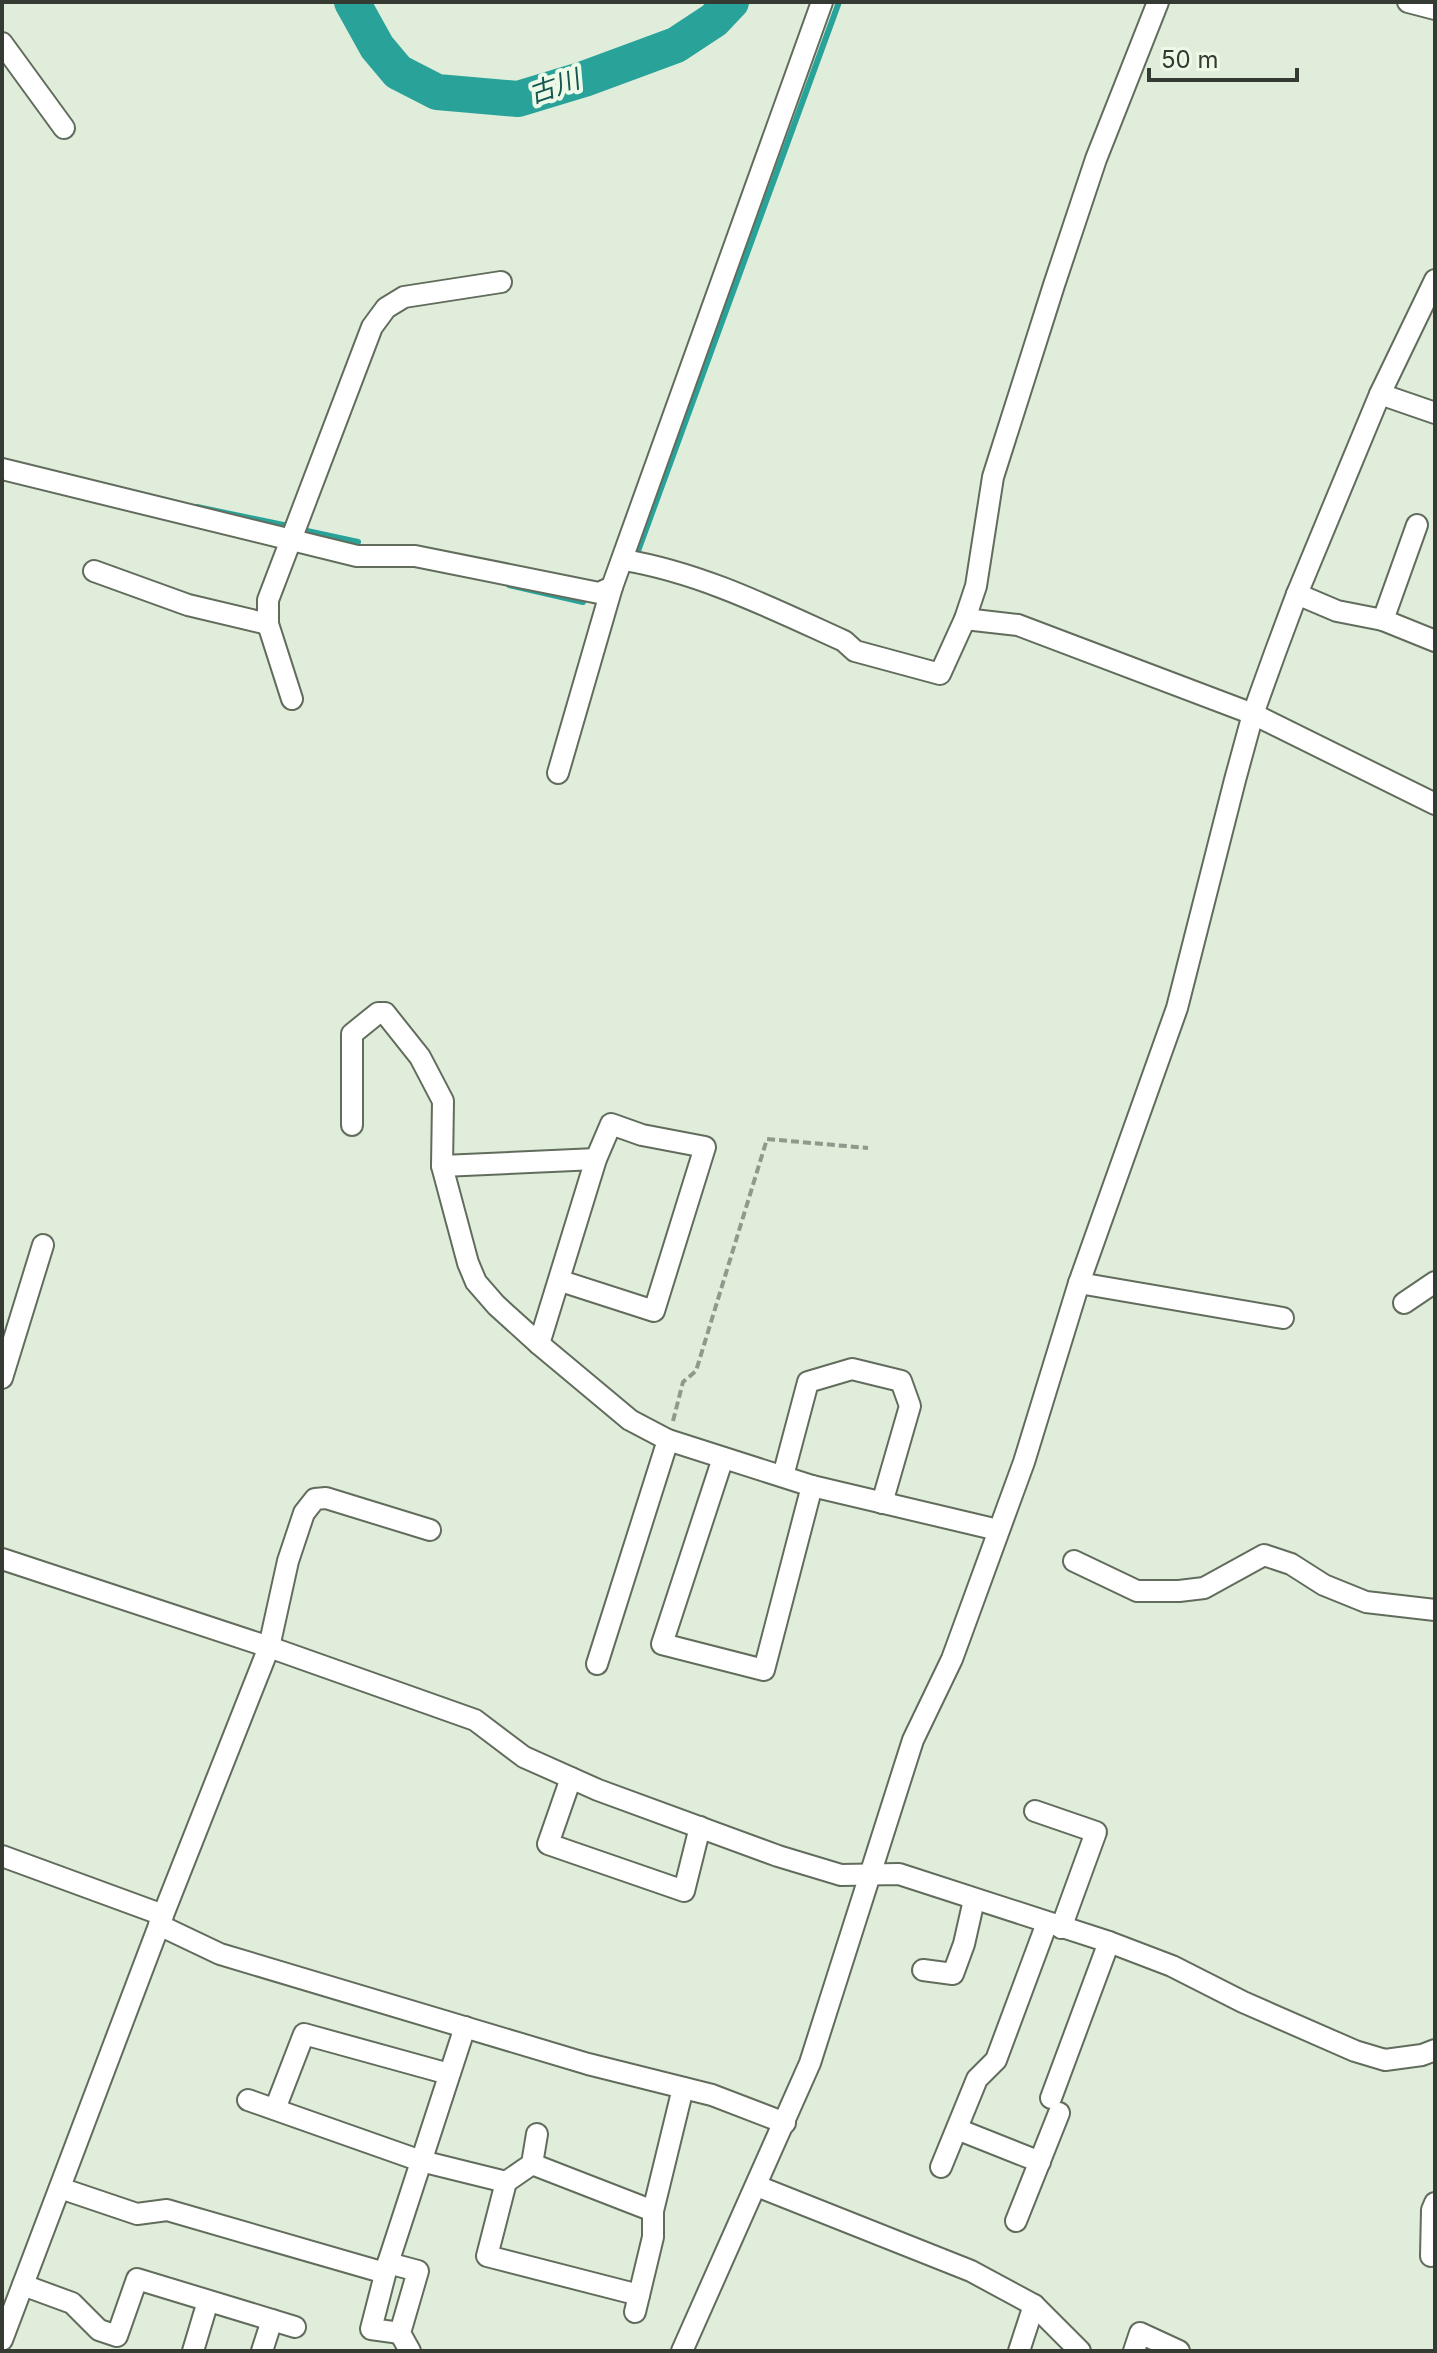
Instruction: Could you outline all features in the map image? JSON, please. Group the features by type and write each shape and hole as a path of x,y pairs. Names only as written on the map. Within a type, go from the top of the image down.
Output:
{"street":[{"path":"558,773 612,587 822,2"},
{"path":"624,560 662,567 719,586 844,641 855,651 940,674 976,586 993,477 1096,159 1158,2"},
{"path":"1408,2 1435,9"},
{"path":"2,43 64,128"},
{"path":"682,2351 810,2063 913,1740 952,1659 1024,1462 1079,1283 1177,1008 1253,714 1297,594 1380,394 1435,280"},
{"path":"292,699 268,624 268,600 372,327 386,308 404,297 501,282"},
{"path":"1380,394 1435,413"},
{"path":"2,469 357,556 415,556 599,593 612,587"},
{"path":"1383,620 1417,525"},
{"path":"94,571 188,605 268,624"},
{"path":"1297,594 1337,611 1383,620 1435,641"},
{"path":"965,619 1018,625 1253,714 1435,804"},
{"path":"352,1125 352,1034 378,1013 385,1013 420,1057 443,1101 442,1166 476,1282 539,1344 630,1420 668,1440 812,1486 998,1530"},
{"path":"539,1344 561,1281 596,1159 611,1124 642,1135 705,1147 654,1311 561,1281"},
{"path":"442,1166 596,1159"},
{"path":"2,1378 43,1245"},
{"path":"1404,1303 1435,1282"},
{"path":"1079,1283 1283,1318"},
{"path":"783,1476 808,1382 852,1369 901,1381 910,1406 882,1503"},
{"path":"597,1664 668,1440"},
{"path":"723,1458 662,1644 764,1670 812,1486"},
{"path":"2,2340 161,1920 269,1647 288,1561 304,1513 315,1499 326,1498 430,1530"},
{"path":"1074,1561 1137,1591 1179,1591 1204,1588 1264,1555 1291,1564 1324,1585 1366,1602 1435,1610"},
{"path":"2,1559 269,1647 475,1720 524,1757 700,1827 841,1875 899,1874 1109,1942 1172,1966 1243,2002 1355,2051 1385,2060 1435,2050"},
{"path":"571,1778 548,1844 684,1891 700,1827"},
{"path":"941,2167 977,2079 996,2060 1096,1832 1035,1811"},
{"path":"2,1856 161,1920 220,1954 588,2064 712,2095 785,2123"},
{"path":"923,1970 953,1974 974,1900"},
{"path":"1016,2221 1040,2162 1055,2105 1109,1942"},
{"path":"60,2188 137,2214 167,2210 386,2268 418,2271 405,2342 371,2329 386,2268 465,2027"},
{"path":"275,2109 304,2034 449,2074"},
{"path":"537,2134 532,2164 506,2182 487,2256 637,2304 653,2237 653,2211 683,2088"},
{"path":"248,2100 421,2161 506,2182"},
{"path":"957,2129 1040,2162"},
{"path":"532,2164 653,2211"},
{"path":"757,2186 971,2271 1034,2305 1080,2351"},
{"path":"1431,2256 1432,2210 1435,2203"},
{"path":"23,2285 72,2303 99,2330 117,2336 137,2279 295,2327"},
{"path":"193,2351 208,2301"},
{"path":"1019,2351 1034,2305"},
{"path":"262,2351 272,2320"},
{"path":"1134,2351 1140,2333 1179,2351"}],"path":[{"path":"668,1440 683,1382 696,1371 767,1139 868,1148"}],"waterway":[{"name":"古川","path":"352,2 377,47 398,72 437,92 518,99 584,79 676,45 714,20 731,2"},
{"path":"638,551 839,2"},
{"path":"197,507 288,526"},
{"path":"307,531 358,542"},
{"path":"509,585 583,602"}]}
